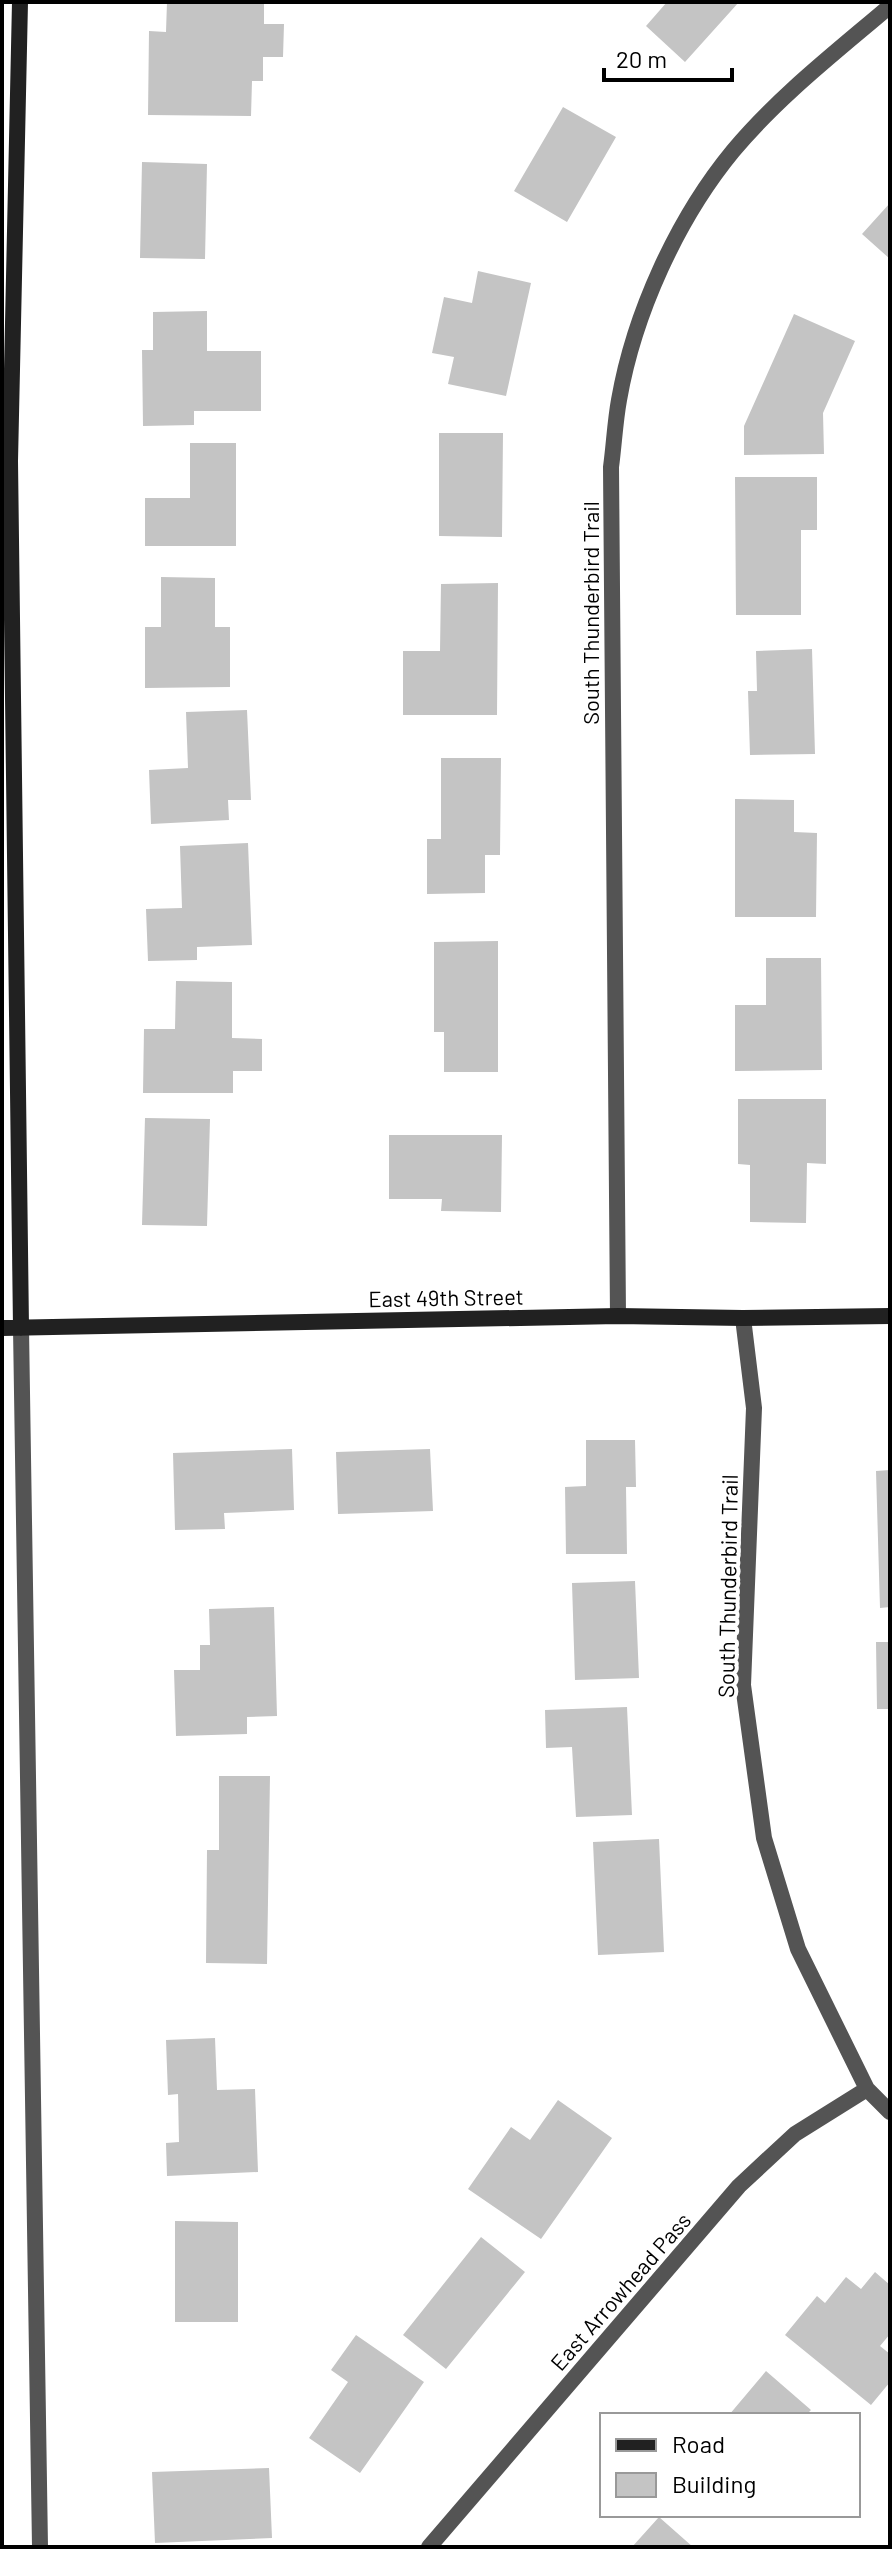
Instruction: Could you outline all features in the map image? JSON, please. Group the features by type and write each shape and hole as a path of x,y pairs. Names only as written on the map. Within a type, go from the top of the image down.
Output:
{"street":[{"path":"20,2 6,460 40,2547"},
{"name":"South Thunderbird Trail","path":"618,1316 611,467 619,399 637,332 657,275 696,204 732,152 788,93 890,6"},
{"name":"East 49th Street","path":"2,1328 618,1316 890,1316"},
{"name":"South Thunderbird Trail","path":"743,1318 754,1408 743,1685 764,1838 798,1949 867,2089 890,2112"},
{"name":"East Arrowhead Pass","path":"429,2547 739,2186 795,2134 867,2089"}],"building":[{"path":"167,2 264,2 264,24 284,24 283,57 263,57 263,81 252,81 251,116 148,115 149,31 166,32"},
{"path":"667,2 739,2 685,62 646,26"},
{"path":"563,107 616,137 567,222 514,191"},
{"path":"142,162 207,164 205,259 140,258"},
{"path":"890,203 890,259 862,234"},
{"path":"478,271 531,283 506,396 448,384 454,357 432,353 444,297 472,303"},
{"path":"207,311 207,351 261,351 261,411 194,411 194,425 143,426 142,350 153,350 153,312"},
{"path":"794,314 855,341 823,413 824,454 744,455 744,426"},
{"path":"439,433 503,433 502,537 439,536"},
{"path":"190,443 236,443 236,546 145,546 145,498 190,498"},
{"path":"735,477 817,477 817,530 801,530 801,615 736,615"},
{"path":"161,577 215,578 215,627 230,627 230,687 145,688 145,627 161,627"},
{"path":"498,583 497,715 403,715 403,651 440,651 441,584"},
{"path":"812,649 815,754 750,755 748,691 757,691 756,651"},
{"path":"247,710 251,800 228,800 229,820 151,824 149,770 188,768 186,712"},
{"path":"441,758 501,758 500,855 485,855 485,893 427,894 427,839 441,839"},
{"path":"735,799 794,800 794,832 817,833 816,917 735,917"},
{"path":"248,843 252,945 197,947 197,960 148,961 146,909 182,908 180,846"},
{"path":"498,941 498,1072 444,1072 444,1032 434,1032 434,942"},
{"path":"766,958 821,958 822,1070 735,1071 735,1005 766,1005"},
{"path":"176,981 232,982 232,1038 262,1039 262,1071 233,1071 233,1093 143,1093 144,1029 175,1029"},
{"path":"738,1099 826,1099 826,1164 807,1163 806,1223 750,1222 750,1165 738,1164"},
{"path":"145,1118 210,1119 207,1226 142,1225"},
{"path":"389,1135 502,1135 501,1212 441,1211 442,1199 389,1199"},
{"path":"586,1440 635,1440 636,1487 626,1487 627,1554 566,1554 565,1487 586,1486"},
{"path":"292,1449 294,1510 224,1513 225,1529 175,1530 173,1453"},
{"path":"430,1449 433,1511 338,1514 336,1452"},
{"path":"890,1470 890,1607 880,1608 876,1471"},
{"path":"635,1581 639,1678 575,1680 572,1583"},
{"path":"274,1607 277,1716 247,1717 247,1734 176,1736 174,1670 200,1670 200,1645 210,1645 209,1609"},
{"path":"876,1642 890,1642 890,1709 877,1709"},
{"path":"627,1707 632,1815 576,1817 572,1747 546,1748 545,1710"},
{"path":"219,1776 270,1776 267,1964 206,1963 207,1850 219,1850"},
{"path":"659,1839 664,1952 598,1955 593,1842"},
{"path":"215,2038 217,2090 255,2089 258,2172 167,2176 166,2143 179,2142 178,2094 168,2095 166,2040"},
{"path":"558,2100 612,2138 541,2239 468,2189 511,2127 530,2140"},
{"path":"175,2221 238,2222 238,2322 175,2322"},
{"path":"481,2237 525,2272 446,2369 403,2335"},
{"path":"875,2272 890,2285 890,2334 880,2346 890,2354 890,2382 871,2405 785,2335 817,2296 825,2303 846,2277 861,2289"},
{"path":"356,2335 424,2382 360,2473 309,2438 348,2382 331,2370"},
{"path":"766,2371 811,2410 808,2413 731,2413"},
{"path":"269,2468 272,2538 155,2543 152,2472"},
{"path":"659,2517 693,2547 632,2547"}]}
